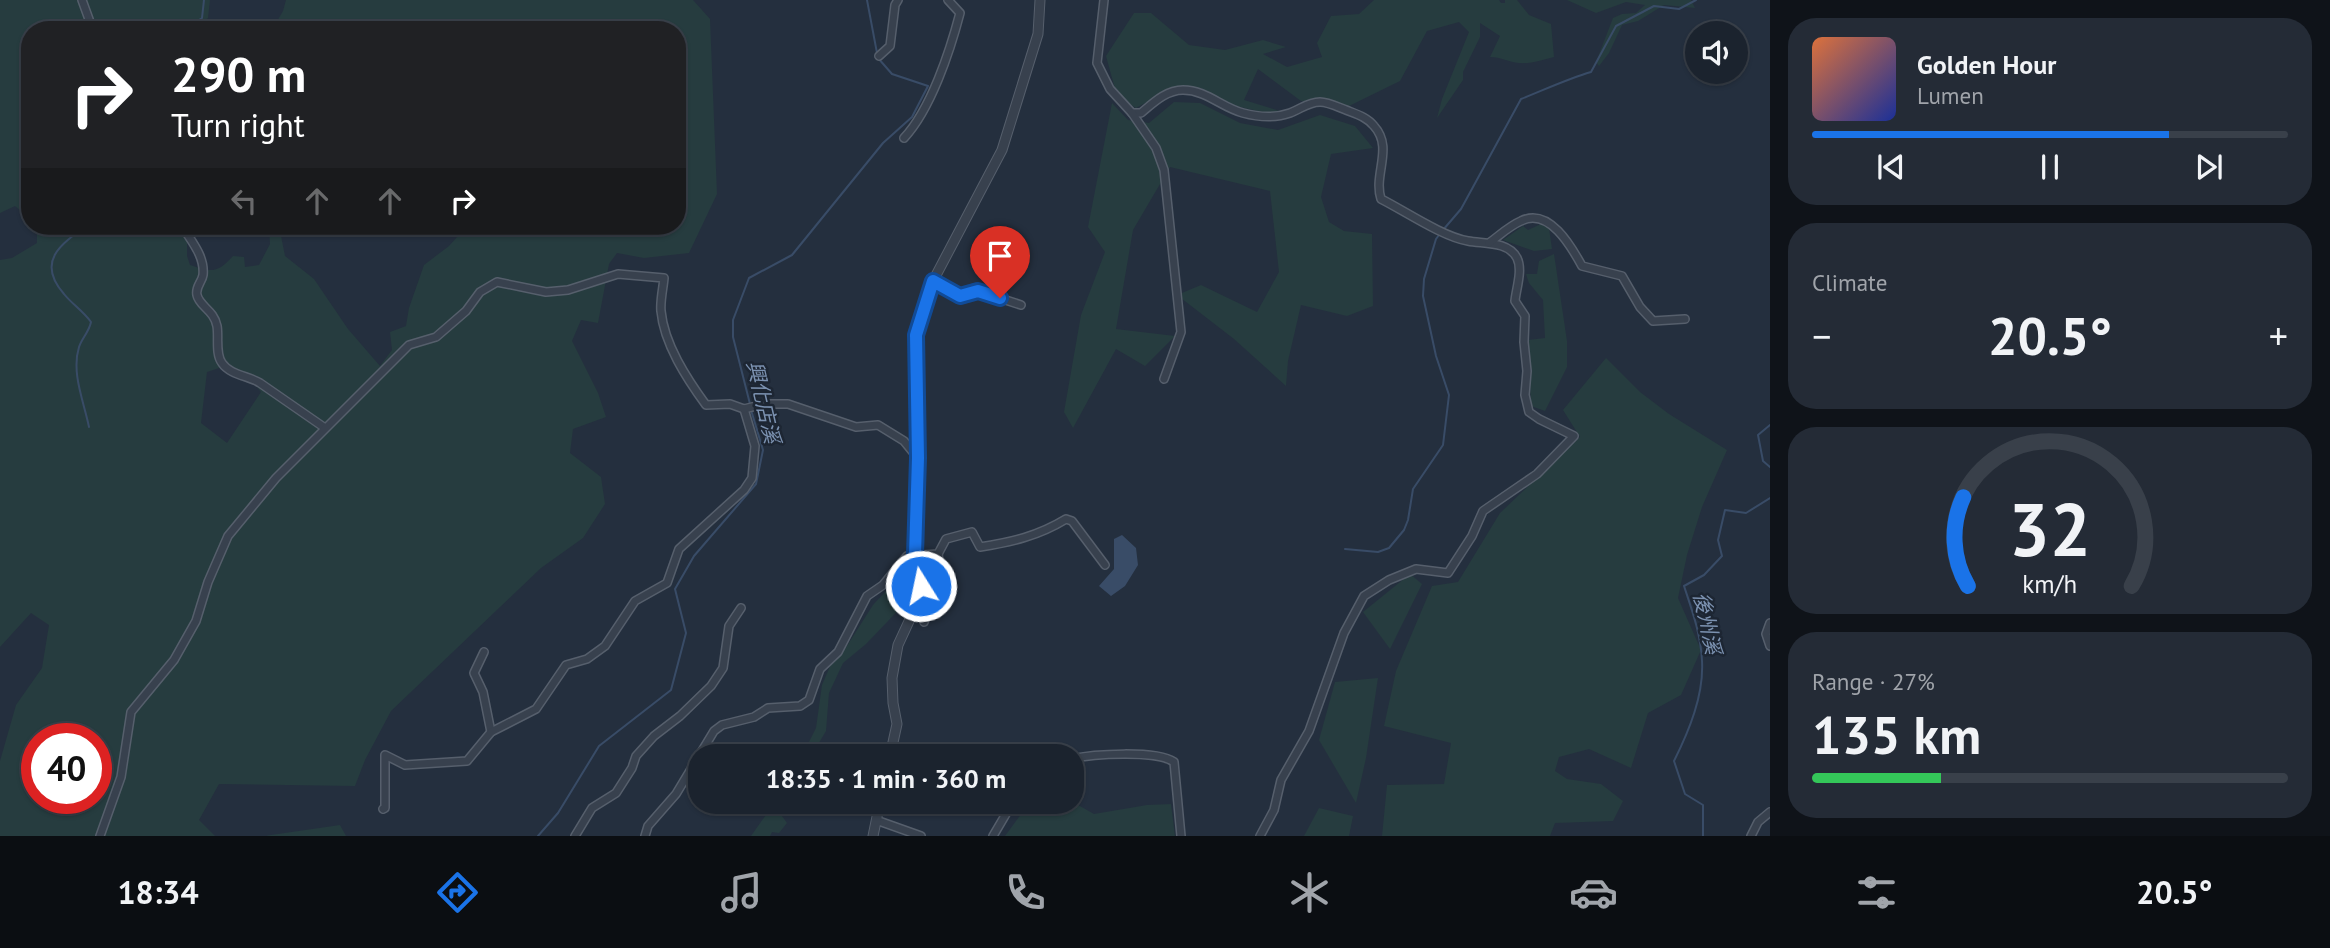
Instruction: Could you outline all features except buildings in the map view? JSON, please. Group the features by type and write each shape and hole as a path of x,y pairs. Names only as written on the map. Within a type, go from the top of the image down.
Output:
{"street":[{"path":"82,0 89,21"},
{"path":"879,56 890,46 898,0"},
{"path":"904,138 914,127 950,51 960,13 948,0"},
{"path":"893,744 897,724 892,678 898,645 916,606 921,586 915,555 918,458 916,335 933,281 1002,150 1038,34 1040,0"},
{"path":"1104,0 1097,63 1110,89 1132,113 1156,148 1164,170 1181,332 1164,379"},
{"path":"1132,113 1141,113 1159,98 1179,90 1200,91 1243,113 1275,117 1306,104 1322,102 1362,116 1375,126 1384,151 1379,191 1381,199 1456,238 1507,248 1517,258 1519,270 1515,301 1525,316 1525,395 1529,412 1574,436 1537,474 1483,511 1472,536 1448,573 1416,569 1388,580 1364,596 1344,633 1309,731 1280,780 1274,810 1260,836"},
{"path":"1488,243 1521,220 1532,218 1542,221 1567,240 1582,266 1622,276 1640,307 1653,321 1685,319"},
{"path":"188,235 202,258 203,277 196,290 198,299 213,313 217,324 222,364 236,373 250,376 325,428"},
{"path":"100,836 121,777 131,712 174,660 196,621 208,582 228,536 276,478 409,345 436,337 466,311 480,292 497,282 547,292 568,290 618,274 664,278 661,311 667,338 706,405 730,404 744,409 764,404 788,404 856,427 878,425 904,441 918,458"},
{"path":"933,281 960,296 978,291 1021,305"},
{"path":"383,809 385,755 405,765 467,761 491,732 536,709 566,665 587,659 605,646 635,601 667,583 680,550 744,490 752,478 755,446 744,409"},
{"path":"923,622 941,575 938,555 946,539 972,532 980,547 1026,538 1066,519 1072,522 1105,565"},
{"path":"645,836 648,826 676,794 714,731 722,725 754,717 768,708 800,706 809,700 820,669 838,652 867,596 883,585 907,555 938,555"},
{"path":"575,836 592,808 616,793 632,768 636,756 654,736 680,716 711,686 723,668 729,625 741,608"},
{"path":"1770,623 1766,634 1770,646"},
{"path":"484,652 474,673 483,692 491,732"},
{"path":"1084,756 1149,756 1168,758 1174,762 1181,836"},
{"path":"1751,836 1758,822 1770,812"},
{"path":"873,836 877,814"},
{"path":"993,836 1006,814"},
{"path":"876,820 921,836"}],"green space":[{"path":"0,0 210,0 208,18 204,21 21,21 21,211 15,206 0,213"},
{"path":"286,0 693,0 710,19 717,194 689,253 644,258 617,253 609,264 598,323 581,320 572,341 598,393 606,417 573,429 570,453 601,477 605,504 583,538 541,568 391,711 365,760 355,786 219,784 199,820 215,836 0,836 0,761 16,705 42,668 49,625 31,613 0,647 0,260 12,258 37,243 37,235 187,235 190,265 213,270 233,256 244,257 245,267 259,265 270,244 270,235 281,235 285,256 314,279 348,329 380,366 392,350 390,332 406,326 409,308 424,265 459,235 686,235 686,21 277,21","holes":["228,365 245,373 261,392 227,443 201,423 207,372"]},
{"path":"1374,0 1499,0 1505,3 1505,0 1517,0 1529,15 1551,24 1554,57 1523,63 1490,57 1500,36 1480,23 1480,37 1463,72 1463,80 1437,118 1469,32 1459,22 1427,31 1400,81 1347,107 1301,101 1258,69 1244,100 1283,112 1275,115 1227,104 1201,88 1171,89 1136,108 1117,96 1106,56 1134,13 1151,13 1189,45 1225,50 1263,40 1286,47 1263,54 1287,67 1322,57 1317,43 1331,16 1359,14"},
{"path":"1567,0 1691,0 1695,8 1664,5 1638,21 1622,25 1609,53 1599,66 1596,62 1613,18 1636,13 1645,5 1626,2 1596,13"},
{"path":"1174,102 1200,103 1240,123 1278,130 1320,115 1355,126 1373,148 1331,154 1321,197 1329,222 1344,231 1372,234 1373,306 1347,316 1301,305 1288,361 1286,386 1234,339 1177,295 1201,285 1257,312 1279,272 1270,191 1170,167 1133,230 1116,329 1175,336 1145,366 1116,349 1073,428 1064,412 1081,315 1105,252 1088,227 1112,103 1128,120 1149,123"},
{"path":"1541,224 1549,228 1552,249 1534,251 1503,240 1523,226 1528,230"},
{"path":"1554,254 1567,341 1567,367 1545,411 1531,406 1528,340 1545,338 1543,300 1529,283 1526,274 1537,274 1539,261"},
{"path":"1606,358 1640,392 1669,414 1727,450 1702,507 1687,555 1678,598 1701,650 1681,695 1648,713 1631,768 1589,749 1559,757 1555,771 1567,779 1601,784 1623,801 1613,821 1555,823 1550,836 1382,836 1387,785 1444,784 1451,743 1384,726 1396,671 1432,586 1458,582 1500,513 1580,437 1563,410"},
{"path":"908,567 914,573 910,598 866,644 843,663 829,693 826,731 818,744 808,744 816,728 822,685 831,664 845,649 873,605"},
{"path":"1410,574 1422,584 1390,649 1363,612"},
{"path":"1378,678 1356,803 1319,740 1335,682"},
{"path":"1171,804 1175,836 1005,836 1021,814 1084,814 1084,808 1094,814"},
{"path":"1319,808 1353,816 1349,836 1304,836"},
{"path":"767,814 781,814 787,823 779,833 751,836"},
{"path":"340,825 346,836 266,836 271,835"}],"water":[{"path":"1122,535 1136,548 1138,565 1125,586 1111,596 1099,586 1114,569 1114,539"}],"waterway":[{"path":"198,21 202,18 204,0"},
{"name":"興化店溪","path":"867,0 877,53"},
{"path":"1443,230 1461,209 1521,99 1591,72 1616,26 1654,6 1679,9 1696,0"},
{"name":"興化店溪","path":"750,404 733,337 733,320 749,278 792,255 883,143 912,117 928,86 892,74 878,58"},
{"path":"75,235 55,255 52,272 67,298 91,322 79,347 76,367 89,427"},
{"path":"1345,549 1378,552 1389,548 1404,530 1413,489 1443,445 1449,395 1436,356 1423,296 1424,279 1439,235"},
{"name":"興化店溪","path":"538,836 558,813 599,746 671,690 686,633 675,589 694,556 756,484 763,450 751,410"},
{"name":"後州溪","path":"1770,425 1758,435 1763,461 1770,467"},
{"name":"後州溪","path":"1703,836 1703,805 1685,794 1674,761 1694,712 1702,674 1698,632 1684,586 1704,575 1722,556 1718,540 1725,510 1746,513 1770,498"}],"route":[{"path":"921,586 915,555 918,458 916,335 933,281 960,296 978,291 1000,298"}]}
